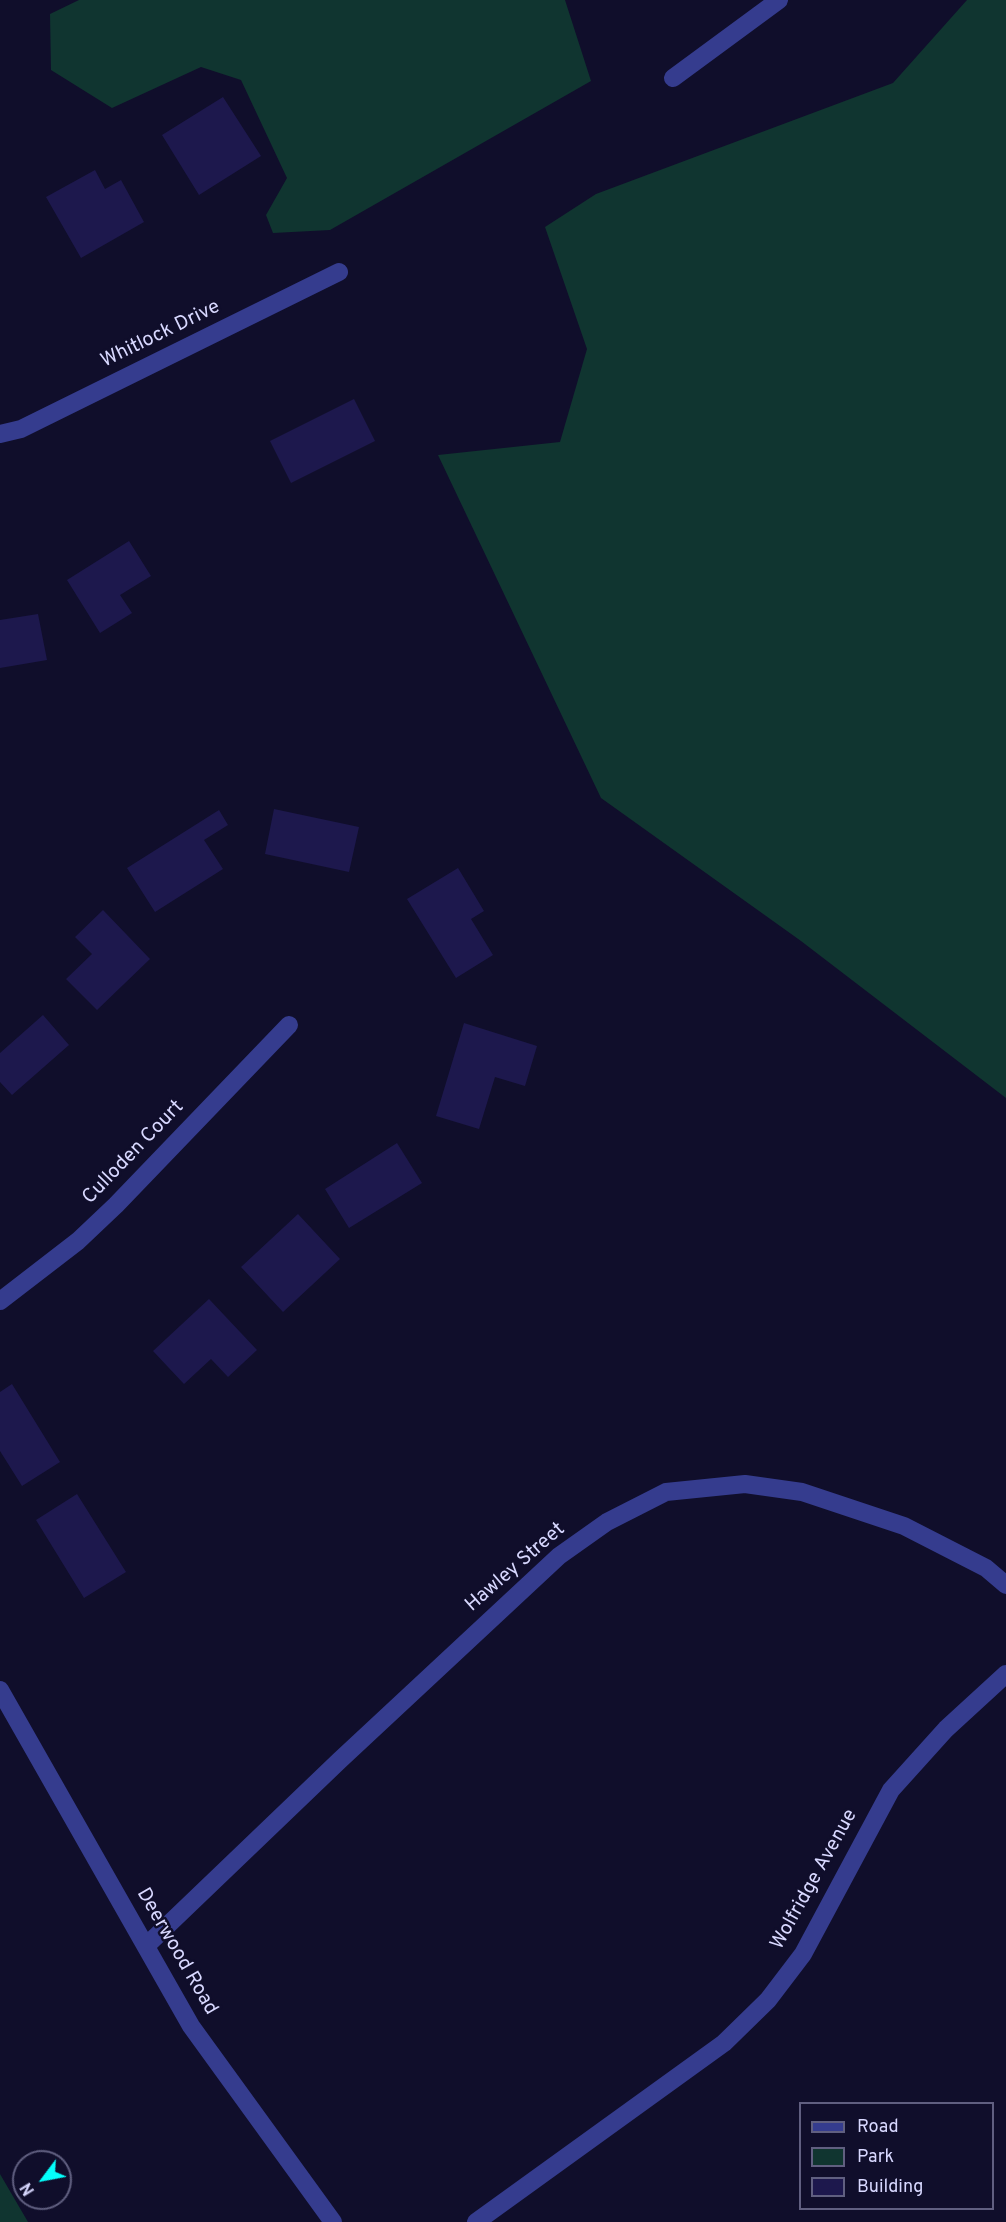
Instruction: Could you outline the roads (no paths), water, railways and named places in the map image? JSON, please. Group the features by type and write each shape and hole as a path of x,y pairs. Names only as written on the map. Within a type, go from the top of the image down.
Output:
{"street":[{"path":"673,78 779,0"},
{"name":"Whitlock Drive","path":"0,434 21,429 339,272"},
{"name":"Culloden Court","path":"0,1301 78,1241 116,1205 289,1025"},
{"name":"Hawley Street","path":"146,1946 339,1760 559,1556 607,1521 666,1492 745,1484 802,1492 904,1526 986,1568 1006,1585"},
{"name":"Wolfridge Avenue","path":"476,2222 723,2043 768,2000 803,1954 891,1790 946,1729 1006,1674"},
{"name":"Deerwood Road","path":"0,1690 191,2026 333,2222"}]}
